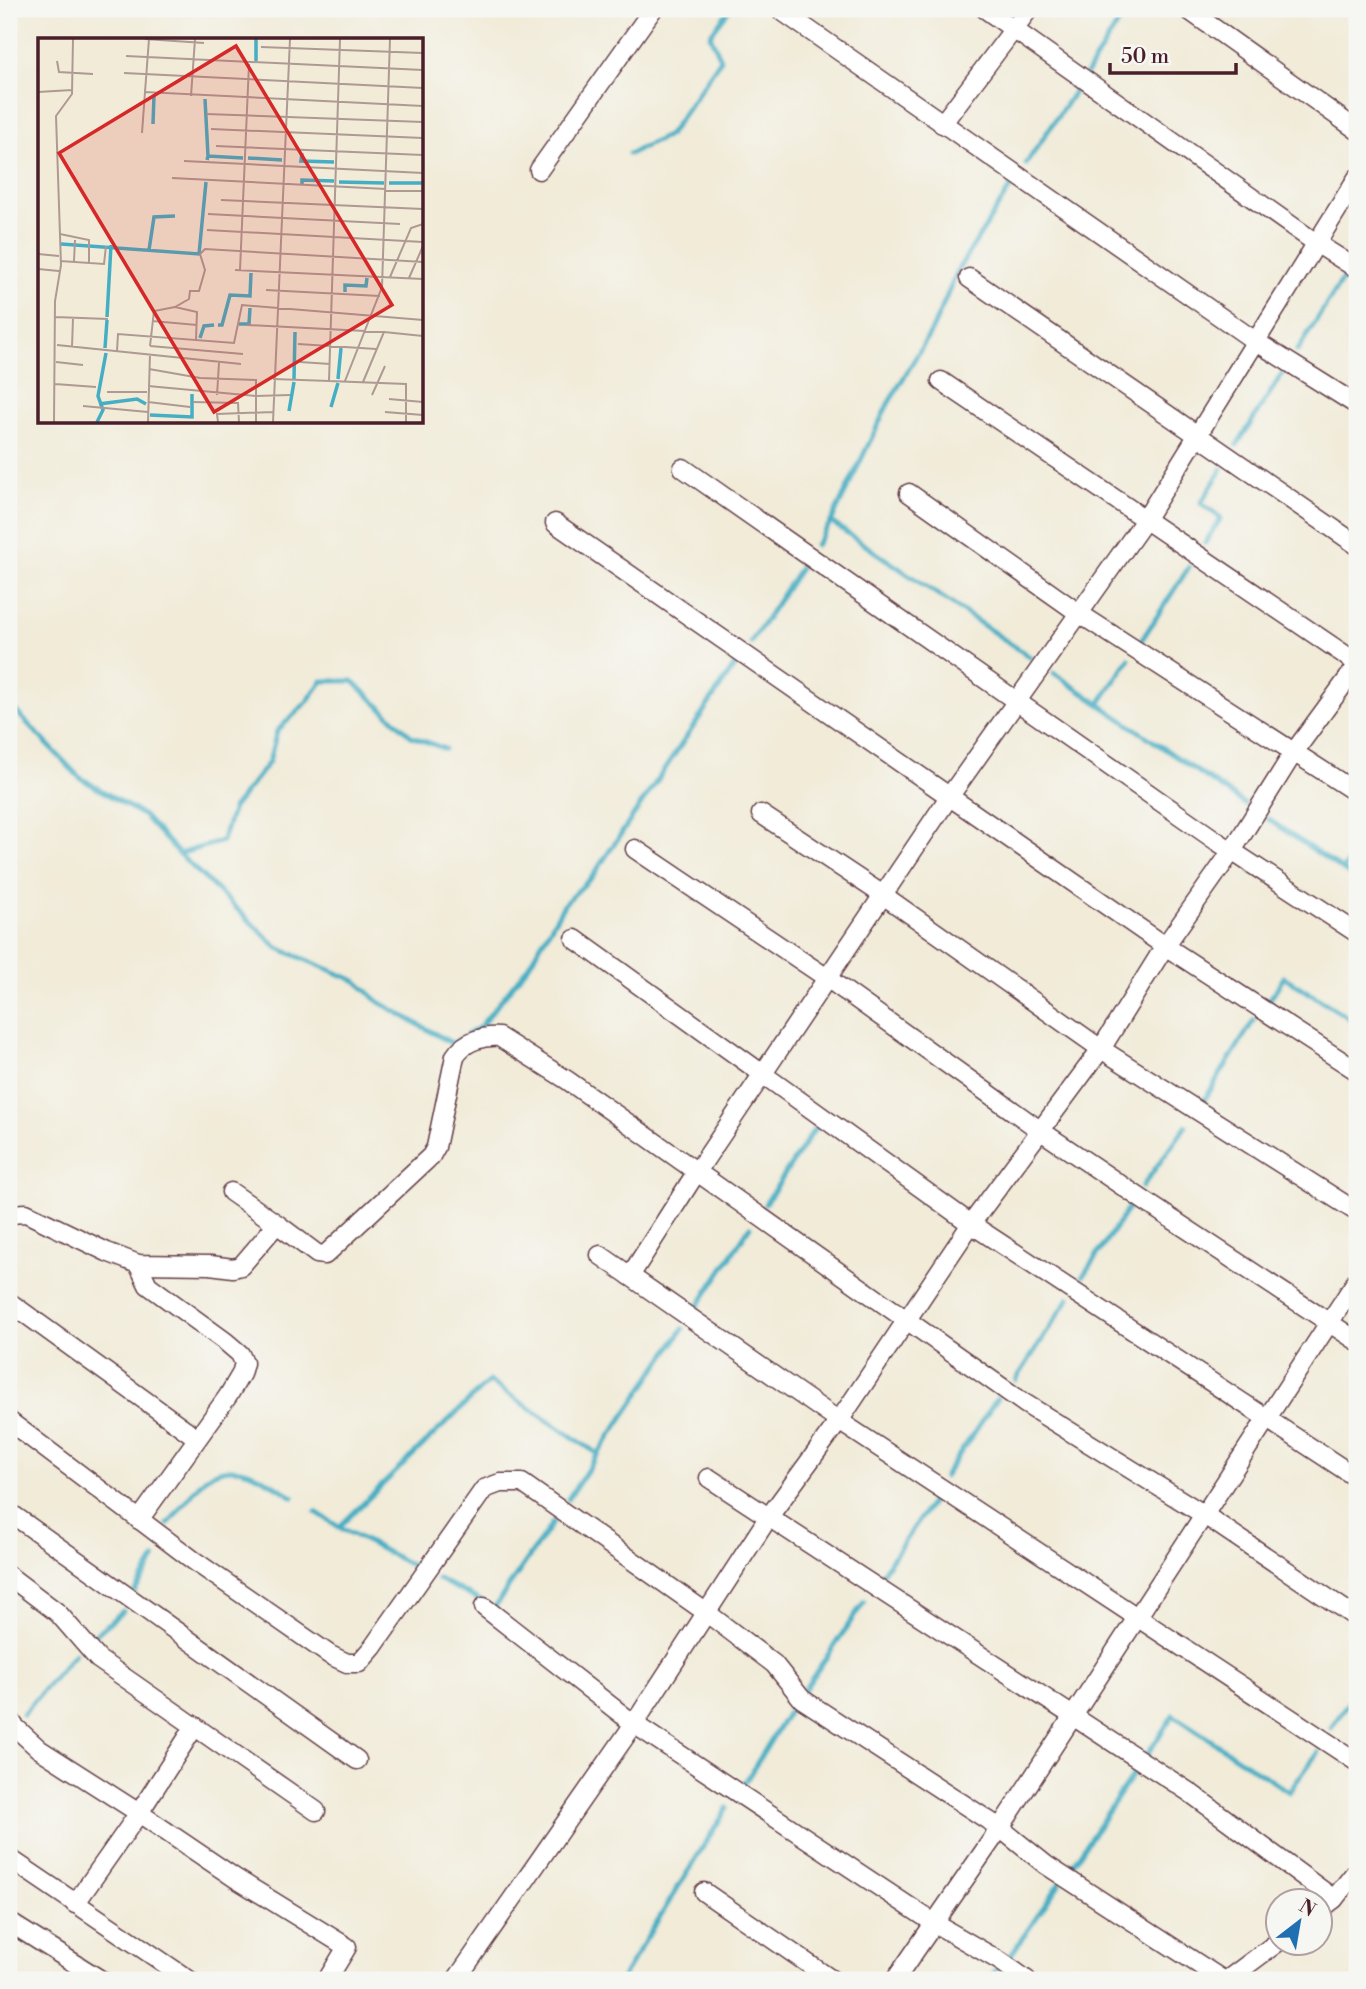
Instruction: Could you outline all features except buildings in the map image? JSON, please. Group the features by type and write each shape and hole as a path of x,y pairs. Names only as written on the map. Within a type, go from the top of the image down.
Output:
{"street":[{"path":"540,170 653,9"},
{"path":"779,9 1255,341 1357,405"},
{"path":"985,9 1316,243 1357,269"},
{"path":"942,124 1029,9"},
{"path":"1187,9 1357,130"},
{"path":"630,1276 763,1072 949,797 1145,520 1357,178"},
{"path":"970,278 1357,545"},
{"path":"456,1980 634,1724 768,1518 839,1421 971,1224 1101,1049 1165,946 1232,851 1294,752 1357,665 941,381"},
{"path":"683,468 1232,851 1357,933"},
{"path":"909,493 1080,614 1357,793"},
{"path":"555,523 1165,946 1357,1071"},
{"path":"761,814 883,895 1101,1049 1357,1212"},
{"path":"635,849 827,978 1041,1131 1357,1341"},
{"path":"575,939 971,1224 1357,1478"},
{"path":"231,1192 317,1254 326,1255 431,1156 436,1147 460,1048 487,1036 499,1037 567,1080 1024,1403 1203,1514 1357,1618"},
{"path":"9,1214 26,1213 138,1264 233,1268 241,1266 277,1224"},
{"path":"600,1255 839,1421 1357,1762"},
{"path":"138,1264 148,1285 240,1353 244,1363 228,1396 139,1520"},
{"path":"895,1980 1000,1828 1357,1280"},
{"path":"9,1302 197,1438"},
{"path":"9,1421 193,1560 330,1655 347,1663 359,1663 373,1647 484,1489 500,1483 522,1483 707,1613 774,1664 802,1699 1000,1828 1046,1866 1225,1980 1264,1953"},
{"path":"709,1478 1189,1792 1307,1888"},
{"path":"9,1512 357,1760"},
{"path":"9,1576 58,1613 98,1659 316,1811"},
{"path":"484,1607 634,1724 934,1923 1027,1980"},
{"path":"9,1718 39,1749 235,1878 347,1947 327,1980"},
{"path":"75,1904 139,1813 195,1726"},
{"path":"9,1858 189,1980"},
{"path":"1334,1896 1357,1870"},
{"path":"704,1892 832,1980"},
{"path":"9,1922 102,1980"}],"waterway":[{"path":"629,154 669,135 721,59 710,35 730,9"},
{"path":"1086,74 1127,9"},
{"path":"1026,164 1076,89"},
{"path":"831,522 888,404 932,330 959,268 1010,188"},
{"path":"1297,351 1344,277"},
{"path":"1237,445 1282,374"},
{"path":"1205,543 1221,518 1201,503 1222,469"},
{"path":"816,545 831,522 1030,657"},
{"path":"1141,641 1189,567"},
{"path":"751,642 800,568"},
{"path":"1099,704 1129,659"},
{"path":"467,1035 479,1028 529,965 565,903 592,877 735,665"},
{"path":"1054,673 1245,804"},
{"path":"179,854 222,841 233,808 269,762 277,731 306,703 322,681 353,681 411,736 445,749"},
{"path":"9,704 79,777 144,816 179,854 278,948 356,981 379,1002 453,1044 459,1040"},
{"path":"1268,819 1343,870"},
{"path":"1357,848 1343,870 1357,879"},
{"path":"1268,1002 1284,977 1357,1023"},
{"path":"1205,1099 1254,1020"},
{"path":"765,1204 819,1122"},
{"path":"1142,1187 1186,1126"},
{"path":"1083,1276 1129,1207"},
{"path":"698,1306 750,1227"},
{"path":"1016,1380 1069,1298"},
{"path":"316,1512 339,1527 489,1381 598,1454 683,1329"},
{"path":"944,1477 997,1399"},
{"path":"568,1499 598,1454"},
{"path":"168,1524 203,1481 218,1471 230,1469 252,1473 293,1497"},
{"path":"879,1578 932,1501"},
{"path":"494,1608 553,1522"},
{"path":"339,1527 413,1566"},
{"path":"135,1591 155,1559"},
{"path":"438,1579 485,1603"},
{"path":"804,1690 864,1602"},
{"path":"96,1634 123,1611"},
{"path":"23,1714 75,1653"},
{"path":"1331,1728 1357,1690"},
{"path":"744,1784 792,1706"},
{"path":"1147,1755 1173,1715 1289,1792 1318,1752"},
{"path":"1073,1864 1136,1770"},
{"path":"621,1980 727,1808"},
{"path":"1010,1956 1060,1883"},
{"path":"989,1980 996,1970"}]}
